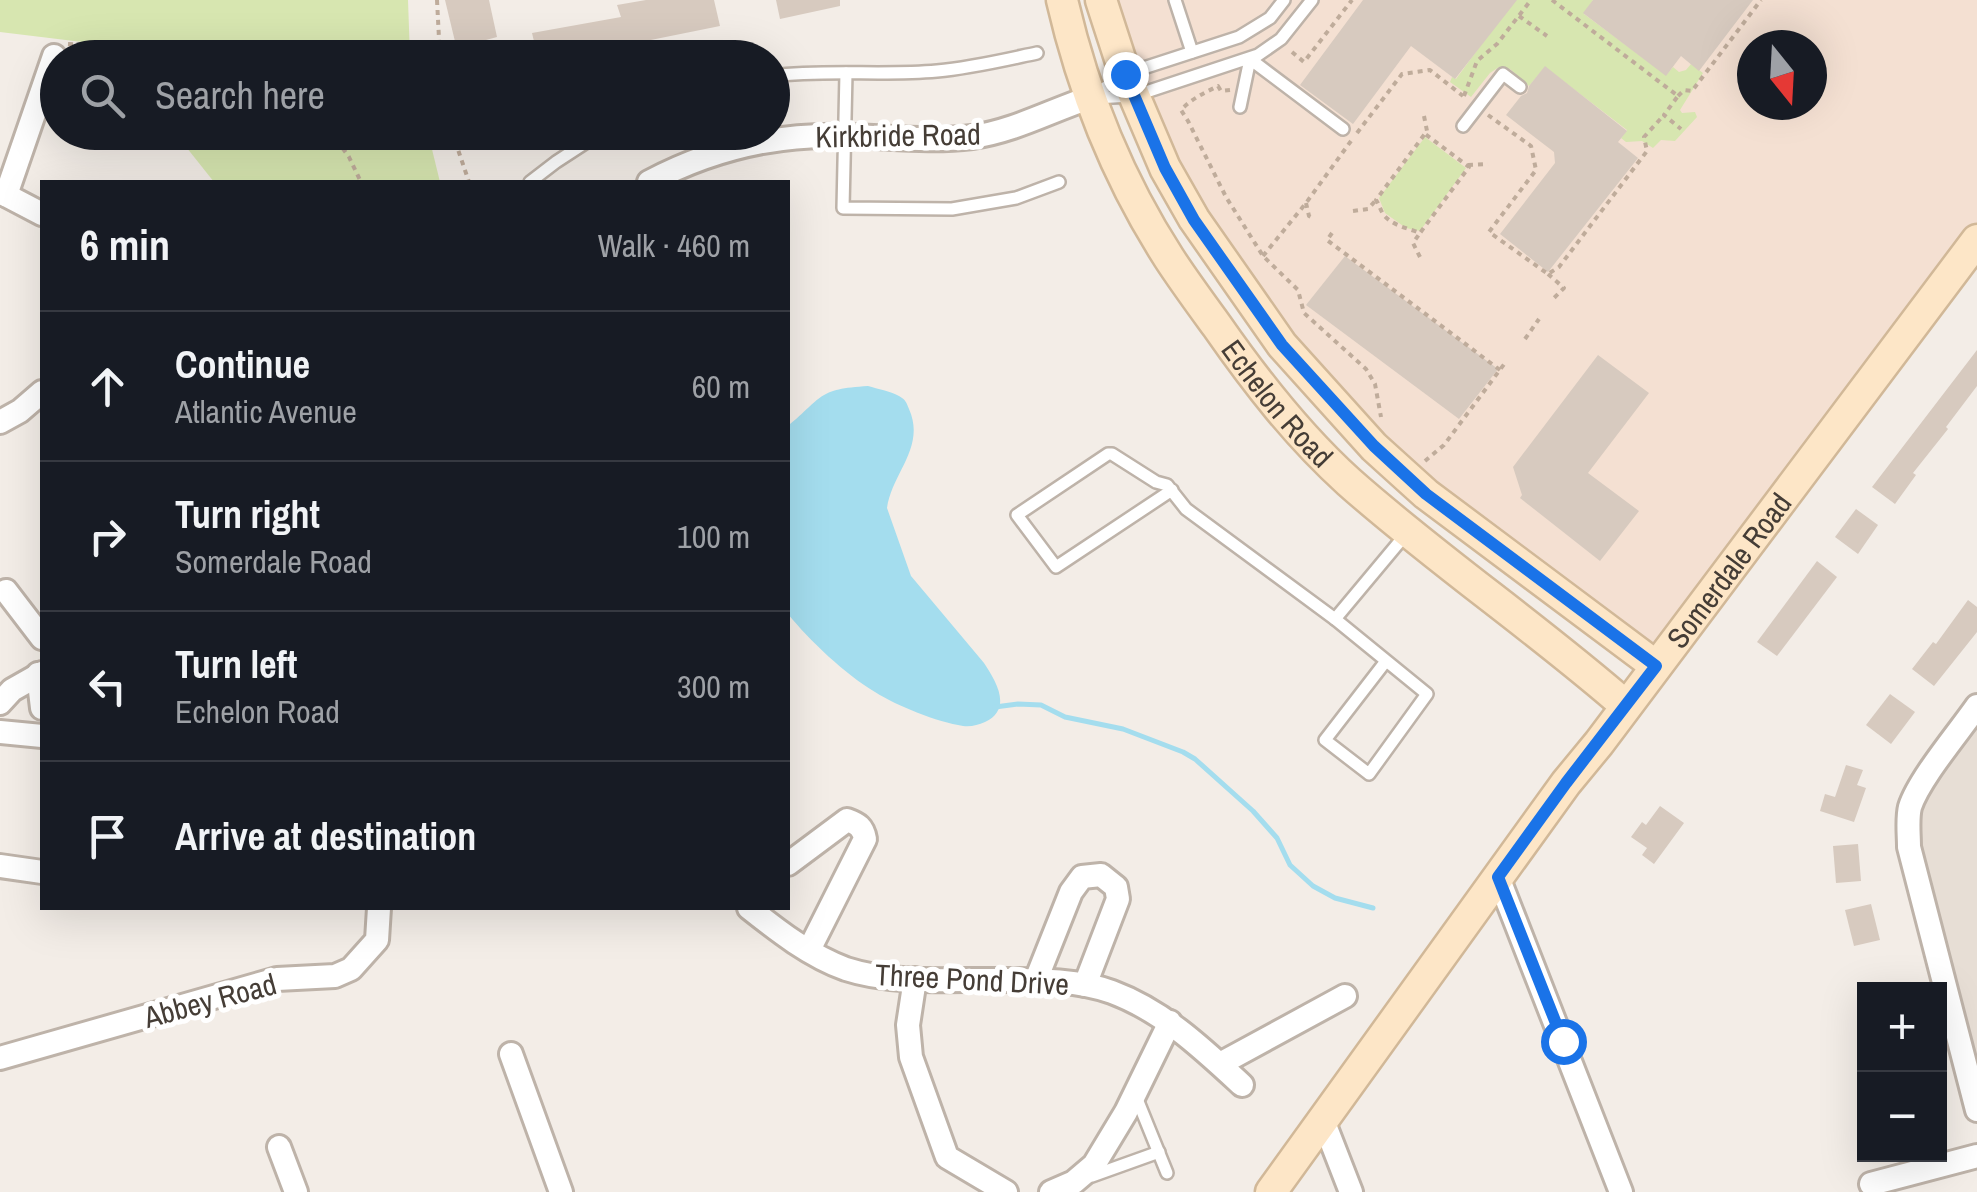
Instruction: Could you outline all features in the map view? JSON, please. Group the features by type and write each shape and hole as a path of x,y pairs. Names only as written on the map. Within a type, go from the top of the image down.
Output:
{"street":[{"name":"Echelon Road","path":"1062,0 1089,98 1126,181 1168,256 1254,379 1296,430 1348,480 1626,706"},
{"name":"Echelon Road","path":"1100,0 1165,168 1194,220 1282,345 1374,446 1426,494 1656,666"},
{"path":"40,94 3,193 40,213"},
{"name":"Kirkbride Road","path":"790,138 971,137 1017,126 1089,98"},
{"name":"Kirkbride Road","path":"653,180 730,150"},
{"name":"Somerdale Road","path":"1271,1192 1566,783 1977,240"},
{"path":"0,422 40,394"},
{"path":"6,590 40,635"},
{"path":"0,703 12,690 40,673"},
{"path":"1977,706 1925,779 1910,806 1908,822 1909,847 1977,1110"},
{"path":"0,732 40,736"},
{"path":"790,863 848,820 864,830 864,839 809,950"},
{"path":"0,866 40,872"},
{"path":"1036,980 1071,892 1082,877 1101,875 1116,887 1118,898 1086,986"},
{"path":"1498,877 1621,1192"},
{"name":"Abbey Road","path":"0,1058 266,982 335,976 351,970 376,940 379,910"},
{"name":"Three Pond Drive","path":"753,910 784,936 844,968 867,974 915,979 1036,980 1086,986 1126,998 1170,1022 1242,1085"},
{"path":"915,979 908,1025 911,1057 947,1157 1006,1192"},
{"path":"1220,1064 1345,996"},
{"path":"1051,1192 1074,1182 1094,1165 1170,1022"},
{"path":"511,1054 562,1192"},
{"path":"1323,1120 1351,1192"},
{"path":"279,1147 296,1192"},
{"path":"1871,1184 1977,1156"}],"lane":[{"path":"1175,0 1192,52"},
{"path":"1089,98 1130,85 1192,52 1238,37 1270,18 1284,0"},
{"path":"1089,98 1250,58 1282,39 1312,0"},
{"path":"790,74 934,72 1037,53"},
{"path":"1240,106 1250,58"},
{"path":"1250,58 1343,129"},
{"path":"846,73 843,208 952,210 1016,198 1059,182"},
{"path":"1463,126 1503,74 1520,87"},
{"path":"533,180 574,150"},
{"path":"1172,490 1056,567 1017,515 1108,454 1172,490 1186,509 1335,619 1386,660 1427,694 1368,774 1325,740 1386,660"},
{"path":"1335,619 1408,531"},
{"path":"1135,1093 1168,1174"},
{"path":"1074,1182 1158,1152"}],"path":[{"path":"437,0 439,40"},
{"path":"1292,52 1304,62 1352,0"},
{"path":"1263,256 1402,74 1430,70 1466,97 1477,62 1531,0"},
{"path":"1552,0 1678,96"},
{"path":"1548,274 1559,266 1647,151 1644,137 1684,90 1692,91 1761,0"},
{"path":"1519,16 1547,36"},
{"path":"1230,90 1221,91 1218,86 1180,110 1226,197 1263,256 1298,290 1304,313 1366,369 1375,384 1381,416"},
{"path":"1488,114 1531,146 1536,170 1490,232 1564,288 1554,298"},
{"path":"1664,114 1681,128"},
{"path":"1353,210 1368,209 1426,134 1424,116"},
{"path":"1420,257 1413,243 1470,167 1426,134"},
{"path":"344,150 360,180"},
{"path":"458,150 468,180"},
{"path":"1467,165 1488,164"},
{"path":"1376,200 1383,214 1405,230 1420,234"},
{"path":"1306,203 1313,218"},
{"path":"1332,233 1327,240 1500,370"},
{"path":"1525,338 1539,319"},
{"path":"1418,464 1444,445 1505,363"}],"shaded area":[{"path":"1101,0 1977,0 1977,240 1656,666 1426,494 1194,219"},
{"path":"1977,706 1977,1105 1909,847 1925,779"}],"green space":[{"path":"0,0 408,0 409,40 66,40 0,32"},
{"path":"1452,0 1593,0 1584,14 1666,75 1673,67 1679,72 1691,64 1703,73 1680,110 1695,112 1697,117 1675,141 1661,140 1653,148 1642,141 1626,142 1621,138 1627,130 1545,67 1529,86 1510,69 1499,67 1471,97 1450,82 1492,30"},
{"path":"1425,137 1466,168 1420,231 1406,228 1385,213 1379,198"},
{"path":"189,150 432,150 440,180 212,180"}],"water":[{"path":"851,387 888,391 905,401 909,409 913,423 911,448 887,508 911,576 984,663 997,686 998,710 980,724 966,726 941,721 884,697 840,667 790,616 790,424 815,401"}],"building":[{"path":"445,0 489,0 497,37 455,40"},
{"path":"646,0 714,0 720,26 651,40 534,40 532,33 621,17 617,5"},
{"path":"776,0 840,0 840,6 780,19"},
{"path":"1363,0 1517,0 1455,79 1411,46 1353,124 1300,85"},
{"path":"1593,0 1753,0 1699,71 1681,56 1666,76 1583,13"},
{"path":"1545,66 1627,131 1618,142 1638,158 1548,272 1500,234 1555,163 1554,152 1506,115"},
{"path":"1345,256 1498,369 1459,419 1306,305"},
{"path":"1977,350 1977,386 1895,504 1872,487"},
{"path":"1598,355 1649,393 1588,473 1639,511 1600,561 1520,498 1513,467"},
{"path":"1856,509 1878,525 1858,554 1835,537"},
{"path":"1817,561 1837,577 1777,656 1757,642"},
{"path":"1968,600 1977,607 1977,632 1934,686 1912,669"},
{"path":"1890,694 1915,712 1891,744 1866,725"},
{"path":"1846,765 1863,770 1857,785 1866,788 1854,822 1820,811 1825,794 1835,797"},
{"path":"1660,806 1684,823 1654,864 1642,855 1647,848 1631,837"},
{"path":"1858,844 1861,881 1836,883 1833,846"},
{"path":"1871,904 1880,940 1854,946 1845,910"}],"waterway":[{"path":"995,707 1041,705 1065,717 1123,729 1183,752 1253,811 1277,838 1290,865 1313,886 1335,898 1373,908"}],"route":[{"path":"1125,74 1165,168 1194,220 1282,345 1374,446 1426,494 1656,666 1498,877 1563,1041"}]}
